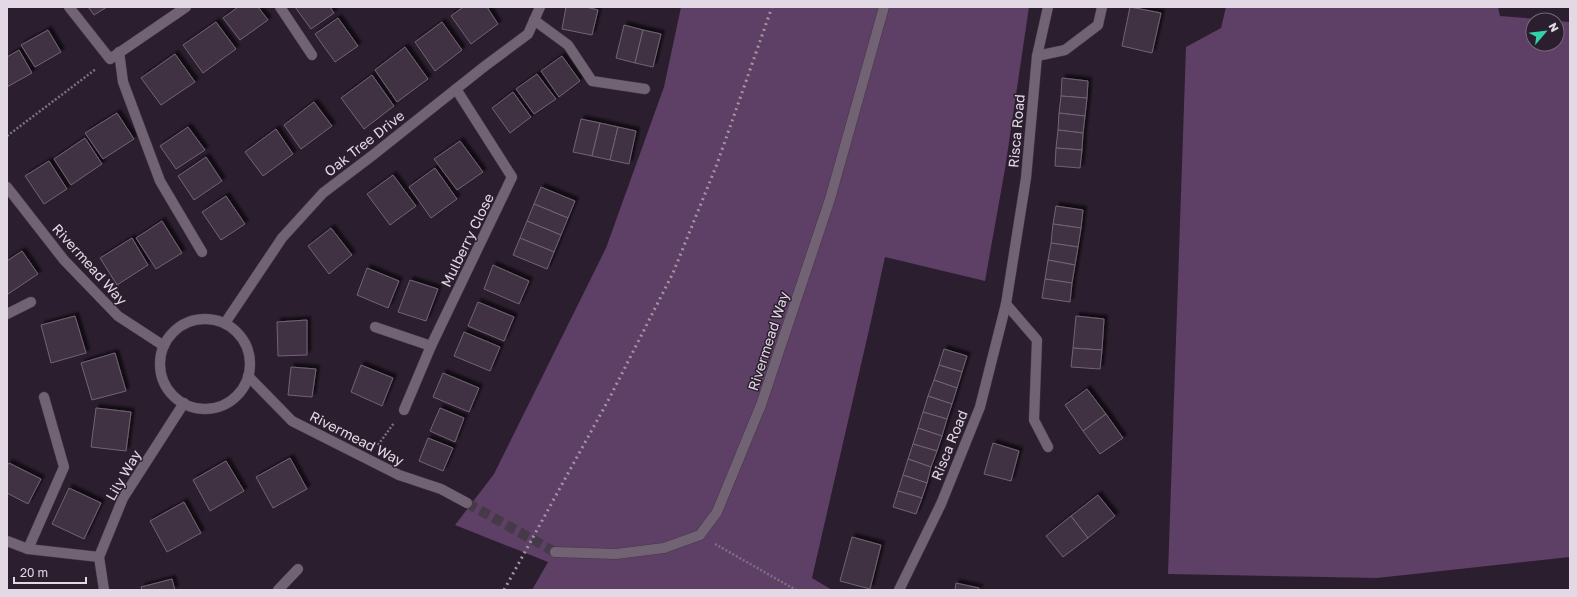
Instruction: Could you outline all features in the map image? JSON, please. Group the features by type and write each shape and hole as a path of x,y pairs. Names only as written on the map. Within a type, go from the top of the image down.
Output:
{"street":[{"path":"69,7 110,59 186,7"},
{"path":"280,7 312,55"},
{"name":"Oak Tree Drive","path":"225,324 282,238 323,193 528,34 540,7"},
{"name":"Rivermead Way","path":"700,535 717,512 761,405 830,200 884,7"},
{"name":"Risca Road","path":"900,590 941,504 980,407 1006,304 1026,178 1037,56 1048,7"},
{"path":"1037,56 1065,50 1098,25 1102,7"},
{"path":"534,20 568,45 592,81 645,90"},
{"path":"119,52 124,82 160,181 202,252"},
{"name":"Mulberry Close","path":"404,410 431,346 512,177 456,89"},
{"name":"Rivermead Way","path":"7,187 64,260 118,316 164,346"},
{"path":"7,314 31,302"},
{"path":"1006,304 1037,340 1034,420 1048,447"},
{"path":"211,319 225,324 241,338 248,350 250,366 248,376 240,393 231,401 211,408 189,406 184,403 172,395 161,374 160,358 164,346 173,333 182,325 197,320 211,319"},
{"path":"375,327 431,346"},
{"name":"Rivermead Way","path":"248,376 292,421 399,476 441,489 467,503"},
{"path":"28,549 64,467 44,398"},
{"name":"Lily Way","path":"99,557 123,498 184,403"},
{"path":"556,552 616,554 664,548 700,535"},
{"path":"7,541 28,549 99,557 104,590"},
{"path":"278,590 298,569"}],"path":[{"path":"7,136 110,59"},
{"path":"367,459 404,410"},
{"path":"700,535 796,590"}],"shaded area":[{"path":"681,7 1029,7 1005,169 985,281 885,257 812,578 832,590 532,590 548,562 455,525 494,474 606,248 664,87"},
{"path":"1226,7 1498,7 1500,16 1525,18 1525,52 1565,52 1565,22 1570,22 1570,557 1377,578 1168,574 1186,47 1221,28"}],"building":[{"path":"88,7 107,7 94,15"},
{"path":"238,7 258,7 268,20 240,40 223,18"},
{"path":"295,7 330,7 334,13 311,29"},
{"path":"463,7 487,7 498,24 471,44 451,16"},
{"path":"566,7 586,7 598,10 592,35 562,29"},
{"path":"1130,7 1161,13 1152,53 1122,46"},
{"path":"338,18 358,46 335,62 315,34"},
{"path":"216,22 236,49 203,73 183,45"},
{"path":"442,22 462,50 435,71 415,42"},
{"path":"624,25 643,30 635,63 616,58"},
{"path":"48,30 61,52 35,67 21,45"},
{"path":"643,30 661,34 653,67 635,63"},
{"path":"405,47 428,79 397,102 375,70"},
{"path":"19,50 32,73 7,87 7,57"},
{"path":"175,54 195,82 161,105 141,78"},
{"path":"562,56 580,81 559,97 541,71"},
{"path":"537,74 556,99 534,114 516,89"},
{"path":"372,75 394,106 364,129 341,98"},
{"path":"1062,78 1088,81 1087,98 1061,96"},
{"path":"513,92 531,117 510,133 492,108"},
{"path":"1061,96 1087,98 1085,116 1059,113"},
{"path":"314,102 332,126 301,149 284,125"},
{"path":"117,113 134,139 103,159 85,133"},
{"path":"1059,113 1085,116 1083,133 1058,130"},
{"path":"581,119 600,123 592,156 573,152"},
{"path":"600,123 618,127 610,160 592,156"},
{"path":"188,127 205,150 176,169 160,146"},
{"path":"618,127 636,131 629,164 610,160"},
{"path":"276,129 293,154 263,176 245,152"},
{"path":"1058,130 1083,133 1082,150 1056,148"},
{"path":"85,138 102,164 71,185 54,159"},
{"path":"460,141 483,172 457,190 434,159"},
{"path":"1056,148 1082,150 1080,168 1055,166"},
{"path":"206,157 222,181 194,200 178,176"},
{"path":"49,161 67,189 44,204 25,176"},
{"path":"435,168 457,199 431,218 409,187"},
{"path":"393,175 416,206 390,225 367,194"},
{"path":"541,187 575,201 568,218 534,204"},
{"path":"226,196 245,224 221,240 202,212"},
{"path":"534,204 568,218 561,235 527,221"},
{"path":"1056,206 1083,210 1081,228 1053,224"},
{"path":"162,221 182,253 156,269 136,238"},
{"path":"527,221 561,235 554,252 520,238"},
{"path":"1053,224 1081,228 1078,247 1051,243"},
{"path":"331,228 352,255 329,274 308,246"},
{"path":"132,238 148,265 117,285 100,258"},
{"path":"520,238 554,252 547,269 513,255"},
{"path":"1051,243 1078,247 1075,265 1048,260"},
{"path":"22,251 38,274 8,294 7,261"},
{"path":"1048,260 1075,265 1072,283 1045,279"},
{"path":"493,265 529,281 519,304 484,289"},
{"path":"367,268 399,281 388,308 357,295"},
{"path":"1045,279 1072,283 1070,302 1042,298"},
{"path":"410,280 438,289 426,321 398,312"},
{"path":"478,302 514,317 504,341 468,326"},
{"path":"75,316 86,353 51,363 41,325"},
{"path":"1076,316 1104,319 1102,350 1073,348"},
{"path":"307,320 307,355 278,356 277,322"},
{"path":"464,332 500,347 490,371 454,356"},
{"path":"1073,348 1102,350 1100,369 1071,367"},
{"path":"944,349 967,356 962,372 939,365"},
{"path":"115,353 126,391 92,400 81,363"},
{"path":"361,365 393,378 382,406 351,392"},
{"path":"939,365 962,372 957,388 934,380"},
{"path":"291,367 316,369 312,397 288,395"},
{"path":"443,373 479,388 469,412 433,397"},
{"path":"934,380 957,388 952,404 928,396"},
{"path":"1087,389 1106,414 1083,431 1065,405"},
{"path":"928,396 952,404 947,419 923,412"},
{"path":"96,408 131,412 126,451 91,447"},
{"path":"440,408 464,418 455,442 430,431"},
{"path":"923,412 947,419 942,436 918,428"},
{"path":"1106,414 1123,438 1100,454 1083,431"},
{"path":"918,428 942,436 937,451 913,444"},
{"path":"428,438 453,448 443,471 419,461"},
{"path":"993,443 1019,451 1011,481 984,474"},
{"path":"913,444 937,451 931,467 908,459"},
{"path":"290,458 307,489 273,508 256,477"},
{"path":"908,459 931,467 927,483 903,475"},
{"path":"226,461 244,491 210,511 193,480"},
{"path":"9,463 41,479 28,504 7,493 7,466"},
{"path":"903,475 927,483 922,498 898,491"},
{"path":"69,488 101,503 84,539 52,524"},
{"path":"898,491 922,498 916,514 893,507"},
{"path":"1098,495 1115,516 1088,538 1071,516"},
{"path":"184,502 201,533 167,552 150,521"},
{"path":"1071,516 1088,538 1063,557 1046,536"},
{"path":"852,537 881,545 870,589 840,581"},
{"path":"172,579 175,590 142,590 141,587"},
{"path":"956,583 979,588 979,590 955,590"}],"tunnel":[{"path":"467,503 555,552"}],"railway":[{"path":"504,590 610,397 673,273 717,164 772,7"}]}
